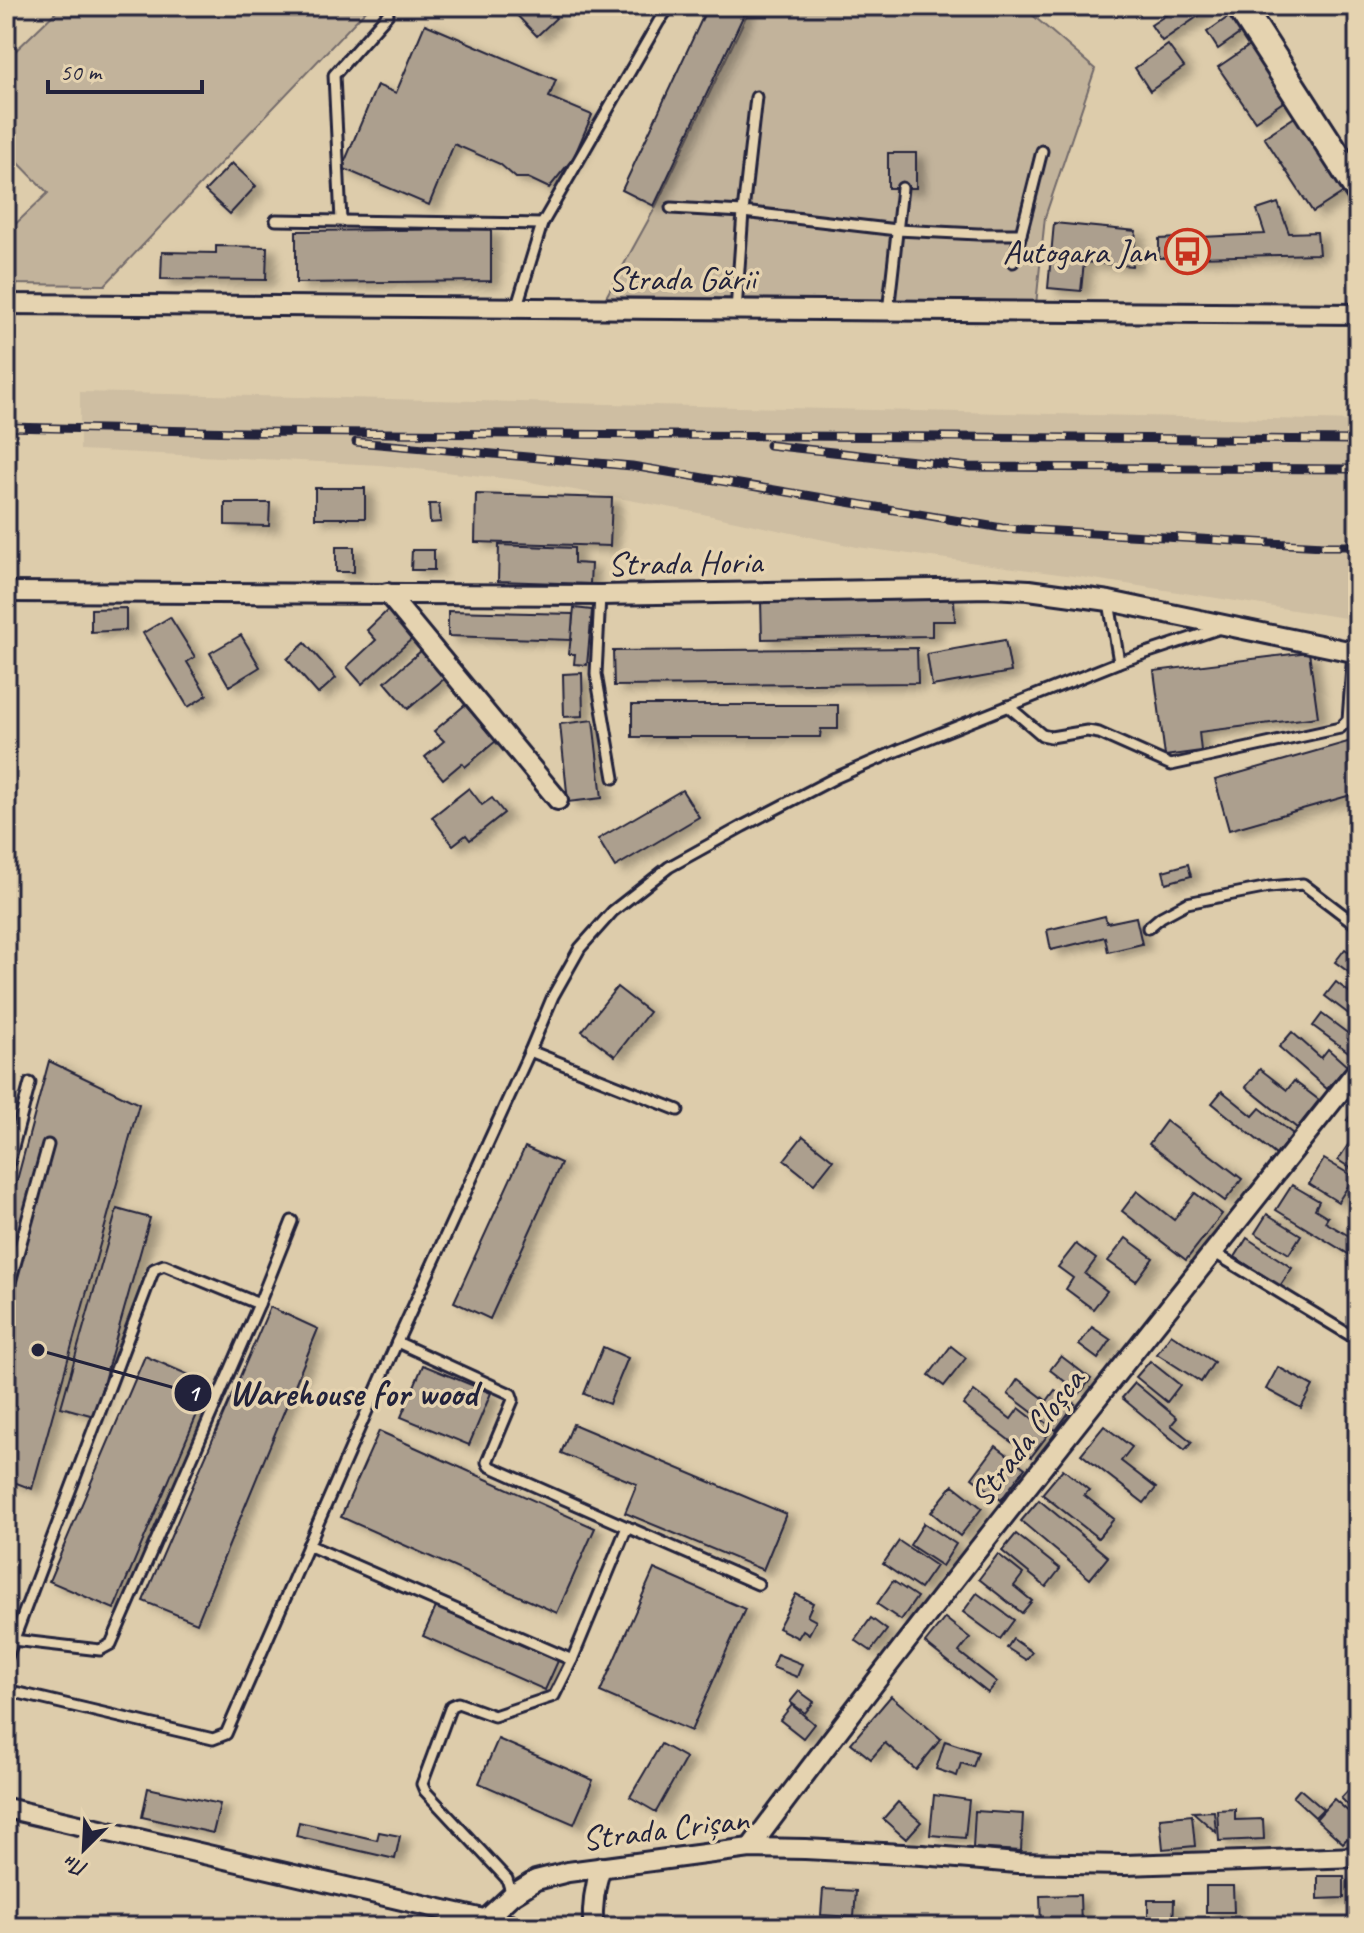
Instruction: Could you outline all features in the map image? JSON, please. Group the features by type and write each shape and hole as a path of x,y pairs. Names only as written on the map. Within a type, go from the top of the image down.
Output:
{"street":[{"path":"1240,6 1358,189"},
{"name":"Strada Gării","path":"6,304 1358,314"},
{"name":"Strada Horia","path":"6,592 600,595 991,588 1109,601 1356,653"},
{"path":"387,593 558,800"},
{"name":"Strada Cloșca","path":"750,1848 948,1589 1358,1069"},
{"path":"6,1808 518,1927"},
{"name":"Strada Crișan","path":"486,1919 512,1895 536,1880 601,1867 750,1848 1110,1865 1358,1857"},
{"path":"593,1927 594,1888 601,1867"}],"lane":[{"path":"516,309 542,224 670,6"},
{"path":"341,221 334,75 388,14"},
{"path":"736,311 756,97"},
{"path":"1013,262 1042,151"},
{"path":"888,312 902,188"},
{"path":"671,208 743,212 897,230 1021,234"},
{"path":"276,220 542,224"},
{"path":"600,595 596,674 614,778"},
{"path":"1109,601 1119,662"},
{"path":"6,1690 213,1739 226,1734 397,1342 553,996 580,948 613,911 669,867 835,778 1119,662 1228,626"},
{"path":"1008,706 1042,735 1051,737 1087,731 1099,733 1171,765 1340,728 1348,720 1356,653"},
{"path":"1148,928 1187,903 1269,887 1303,884 1358,926"},
{"path":"530,1051 678,1110"},
{"path":"6,1173 30,1083"},
{"path":"6,1297 48,1145"},
{"path":"13,1640 100,1650 111,1644 292,1221"},
{"path":"1213,1252 1358,1340"},
{"path":"6,1660 154,1269 164,1265 259,1304"},
{"path":"397,1342 511,1394 513,1400 487,1462 489,1466 758,1584"},
{"path":"512,1895 507,1879 425,1791 422,1784 451,1706 458,1703 494,1716 554,1696 627,1527"},
{"path":"308,1545 572,1660"}],"shaded area":[{"path":"62,6 370,6 105,285 6,284 6,233 48,193 6,150 6,60"},
{"path":"751,6 1022,6 1095,69 1045,217 1036,305 606,297 655,208"},
{"path":"80,392 1358,421 1358,620 1081,577 857,547 684,510 519,480 380,465 80,450"}],"building":[{"path":"508,6 545,6 556,18 537,36"},
{"path":"708,6 748,6 654,206 622,190"},
{"path":"1180,6 1213,6 1162,41 1151,25"},
{"path":"1234,13 1245,30 1218,49 1207,32"},
{"path":"425,24 556,80 549,97 592,115 574,157 549,188 528,178 516,178 500,164 454,144 429,205 342,168 377,85 396,93"},
{"path":"1255,42 1292,96 1255,121 1218,67"},
{"path":"1168,45 1184,67 1150,91 1135,68"},
{"path":"1358,102 1358,128 1347,109"},
{"path":"1301,113 1350,188 1313,212 1264,137"},
{"path":"888,153 916,153 916,188 888,188"},
{"path":"232,163 256,186 230,214 205,191"},
{"path":"1278,203 1289,233 1317,232 1319,254 1159,258 1159,239 1265,234 1257,210"},
{"path":"1054,223 1136,231 1132,266 1084,262 1081,291 1048,288"},
{"path":"491,229 491,281 296,283 296,231"},
{"path":"216,246 267,247 266,280 161,279 162,252 216,253"},
{"path":"315,488 365,488 365,518 315,518"},
{"path":"476,494 612,498 610,546 475,542"},
{"path":"225,503 270,503 269,526 225,525"},
{"path":"429,504 439,504 441,522 430,523"},
{"path":"499,545 574,548 574,563 591,564 590,584 498,581"},
{"path":"336,547 354,547 354,572 336,572"},
{"path":"412,550 434,550 434,570 411,570"},
{"path":"954,599 955,621 932,621 932,636 762,639 761,601"},
{"path":"126,608 126,630 91,632 91,609"},
{"path":"574,608 592,610 587,665 574,664 575,654 569,654"},
{"path":"389,609 414,637 362,684 347,667 376,640 367,630"},
{"path":"448,611 573,614 571,640 448,636"},
{"path":"170,617 195,657 187,662 207,695 188,707 143,633"},
{"path":"241,635 260,667 229,686 210,653"},
{"path":"1005,640 1011,672 932,686 927,654"},
{"path":"305,643 336,678 318,694 287,659"},
{"path":"917,648 918,683 614,686 613,651"},
{"path":"422,650 445,678 408,709 385,682"},
{"path":"1309,652 1318,717 1199,732 1201,751 1165,756 1154,671"},
{"path":"582,673 583,716 564,717 563,674"},
{"path":"465,705 496,741 465,767 462,763 443,779 425,757 444,741 434,731"},
{"path":"632,705 838,705 838,729 821,729 820,737 632,737"},
{"path":"593,720 602,798 568,802 560,724"},
{"path":"1358,739 1358,793 1229,830 1215,780"},
{"path":"469,788 482,805 492,798 504,813 470,840 466,835 453,845 432,817"},
{"path":"682,790 699,817 615,867 598,839"},
{"path":"1188,864 1191,876 1166,883 1163,871"},
{"path":"1105,916 1107,923 1136,917 1142,944 1108,952 1105,937 1051,950 1047,930"},
{"path":"1345,949 1358,958 1358,979 1335,962"},
{"path":"1336,982 1358,999 1358,1021 1325,996"},
{"path":"617,987 649,1012 615,1056 582,1031"},
{"path":"1322,1014 1358,1041 1350,1053 1313,1026"},
{"path":"1292,1032 1321,1058 1328,1049 1347,1066 1327,1089 1279,1047"},
{"path":"49,1061 139,1104 32,1489 6,1479 6,1221"},
{"path":"1260,1069 1287,1090 1294,1081 1319,1100 1297,1128 1246,1087"},
{"path":"1222,1091 1253,1116 1260,1108 1293,1134 1276,1155 1212,1103"},
{"path":"1358,1105 1358,1128 1347,1120"},
{"path":"1166,1121 1242,1179 1225,1201 1149,1144"},
{"path":"803,1136 833,1160 814,1184 784,1160"},
{"path":"1350,1142 1358,1148 1358,1173 1338,1160"},
{"path":"525,1147 561,1163 490,1319 454,1302"},
{"path":"1324,1159 1354,1177 1338,1202 1309,1184"},
{"path":"1292,1185 1319,1201 1315,1209 1328,1217 1325,1222 1358,1241 1350,1255 1276,1210"},
{"path":"1137,1191 1174,1220 1195,1193 1222,1214 1186,1260 1122,1211"},
{"path":"117,1209 150,1218 94,1416 61,1407"},
{"path":"1267,1214 1301,1235 1289,1254 1255,1233"},
{"path":"1126,1238 1153,1258 1136,1281 1108,1261"},
{"path":"1247,1238 1292,1268 1280,1286 1235,1257"},
{"path":"1076,1244 1096,1259 1085,1274 1107,1291 1093,1309 1066,1289 1073,1278 1058,1267"},
{"path":"270,1307 318,1329 197,1623 143,1601"},
{"path":"1092,1327 1111,1340 1098,1359 1079,1345"},
{"path":"1171,1334 1214,1362 1201,1382 1157,1354"},
{"path":"951,1346 966,1358 944,1386 929,1375"},
{"path":"603,1347 628,1358 609,1404 584,1394"},
{"path":"145,1356 210,1384 114,1609 49,1581"},
{"path":"1061,1356 1091,1379 1080,1393 1050,1370"},
{"path":"1150,1361 1180,1385 1167,1402 1136,1377"},
{"path":"423,1365 491,1393 469,1445 401,1417"},
{"path":"1278,1367 1313,1386 1301,1408 1266,1389"},
{"path":"1018,1379 1047,1401 1055,1390 1075,1404 1056,1430 1008,1394"},
{"path":"1135,1383 1177,1418 1171,1425 1192,1442 1185,1450 1122,1398"},
{"path":"974,1391 1011,1419 1019,1408 1050,1432 1031,1457 963,1405"},
{"path":"573,1424 786,1514 763,1570 625,1513 637,1484 561,1453"},
{"path":"1104,1426 1132,1447 1121,1461 1156,1488 1144,1503 1081,1454"},
{"path":"379,1431 595,1528 557,1613 341,1517"},
{"path":"996,1446 1025,1468 1001,1500 972,1478"},
{"path":"1063,1469 1089,1490 1084,1495 1114,1519 1098,1538 1042,1494"},
{"path":"953,1485 982,1508 960,1536 931,1512"},
{"path":"1039,1500 1108,1557 1090,1579 1021,1521"},
{"path":"924,1523 956,1544 942,1566 910,1545"},
{"path":"1016,1534 1060,1569 1046,1587 1002,1551"},
{"path":"899,1541 936,1566 920,1589 883,1564"},
{"path":"998,1554 1023,1574 1014,1586 1032,1601 1022,1613 979,1579"},
{"path":"654,1569 745,1609 691,1731 600,1692"},
{"path":"893,1581 917,1597 901,1620 877,1604"},
{"path":"977,1593 1014,1620 1000,1639 963,1612"},
{"path":"796,1594 813,1603 807,1616 816,1621 809,1634 803,1630 798,1638 778,1628"},
{"path":"436,1607 558,1661 545,1690 423,1636"},
{"path":"871,1618 887,1630 871,1651 855,1640"},
{"path":"945,1618 970,1638 959,1652 997,1682 988,1693 925,1643"},
{"path":"1013,1639 1032,1652 1026,1660 1007,1648"},
{"path":"777,1654 802,1664 797,1677 772,1667"},
{"path":"799,1691 814,1702 805,1713 790,1702"},
{"path":"891,1696 941,1739 916,1770 885,1743 871,1759 851,1743"},
{"path":"792,1705 814,1724 803,1738 780,1720"},
{"path":"498,1739 593,1780 574,1824 479,1783"},
{"path":"945,1741 978,1752 973,1767 961,1763 957,1776 936,1769"},
{"path":"661,1744 686,1758 656,1812 630,1797"},
{"path":"1354,1784 1358,1788 1358,1815 1341,1798"},
{"path":"148,1788 220,1804 213,1833 142,1817"},
{"path":"1300,1789 1323,1809 1315,1817 1293,1797"},
{"path":"934,1795 969,1800 965,1838 930,1835"},
{"path":"1334,1799 1358,1820 1358,1835 1356,1837 1352,1833 1343,1843 1316,1819"},
{"path":"898,1802 921,1822 906,1839 883,1819"},
{"path":"1235,1809 1235,1820 1263,1819 1264,1839 1219,1841 1217,1810"},
{"path":"975,1811 1023,1814 1021,1851 973,1848"},
{"path":"1214,1811 1216,1832 1193,1812"},
{"path":"1192,1815 1195,1846 1163,1849 1160,1818"},
{"path":"299,1822 377,1840 379,1832 400,1836 395,1859 296,1836"},
{"path":"1318,1876 1344,1876 1344,1898 1318,1899"},
{"path":"1206,1886 1233,1886 1234,1912 1206,1912"},
{"path":"823,1889 856,1891 854,1917 821,1915"},
{"path":"1080,1895 1081,1927 1041,1927 1040,1896"},
{"path":"1148,1900 1174,1900 1173,1927 1148,1927"}],"railway":[{"path":"6,427 244,432 1358,440"},
{"path":"356,442 632,466 1002,528 1358,546"},
{"path":"769,445 969,467 1358,469"}],"place":[{"name":"Autogara Jan","path":"1187,251"},
{"name":"Warehouse for wood","path":"38,1350"}]}
